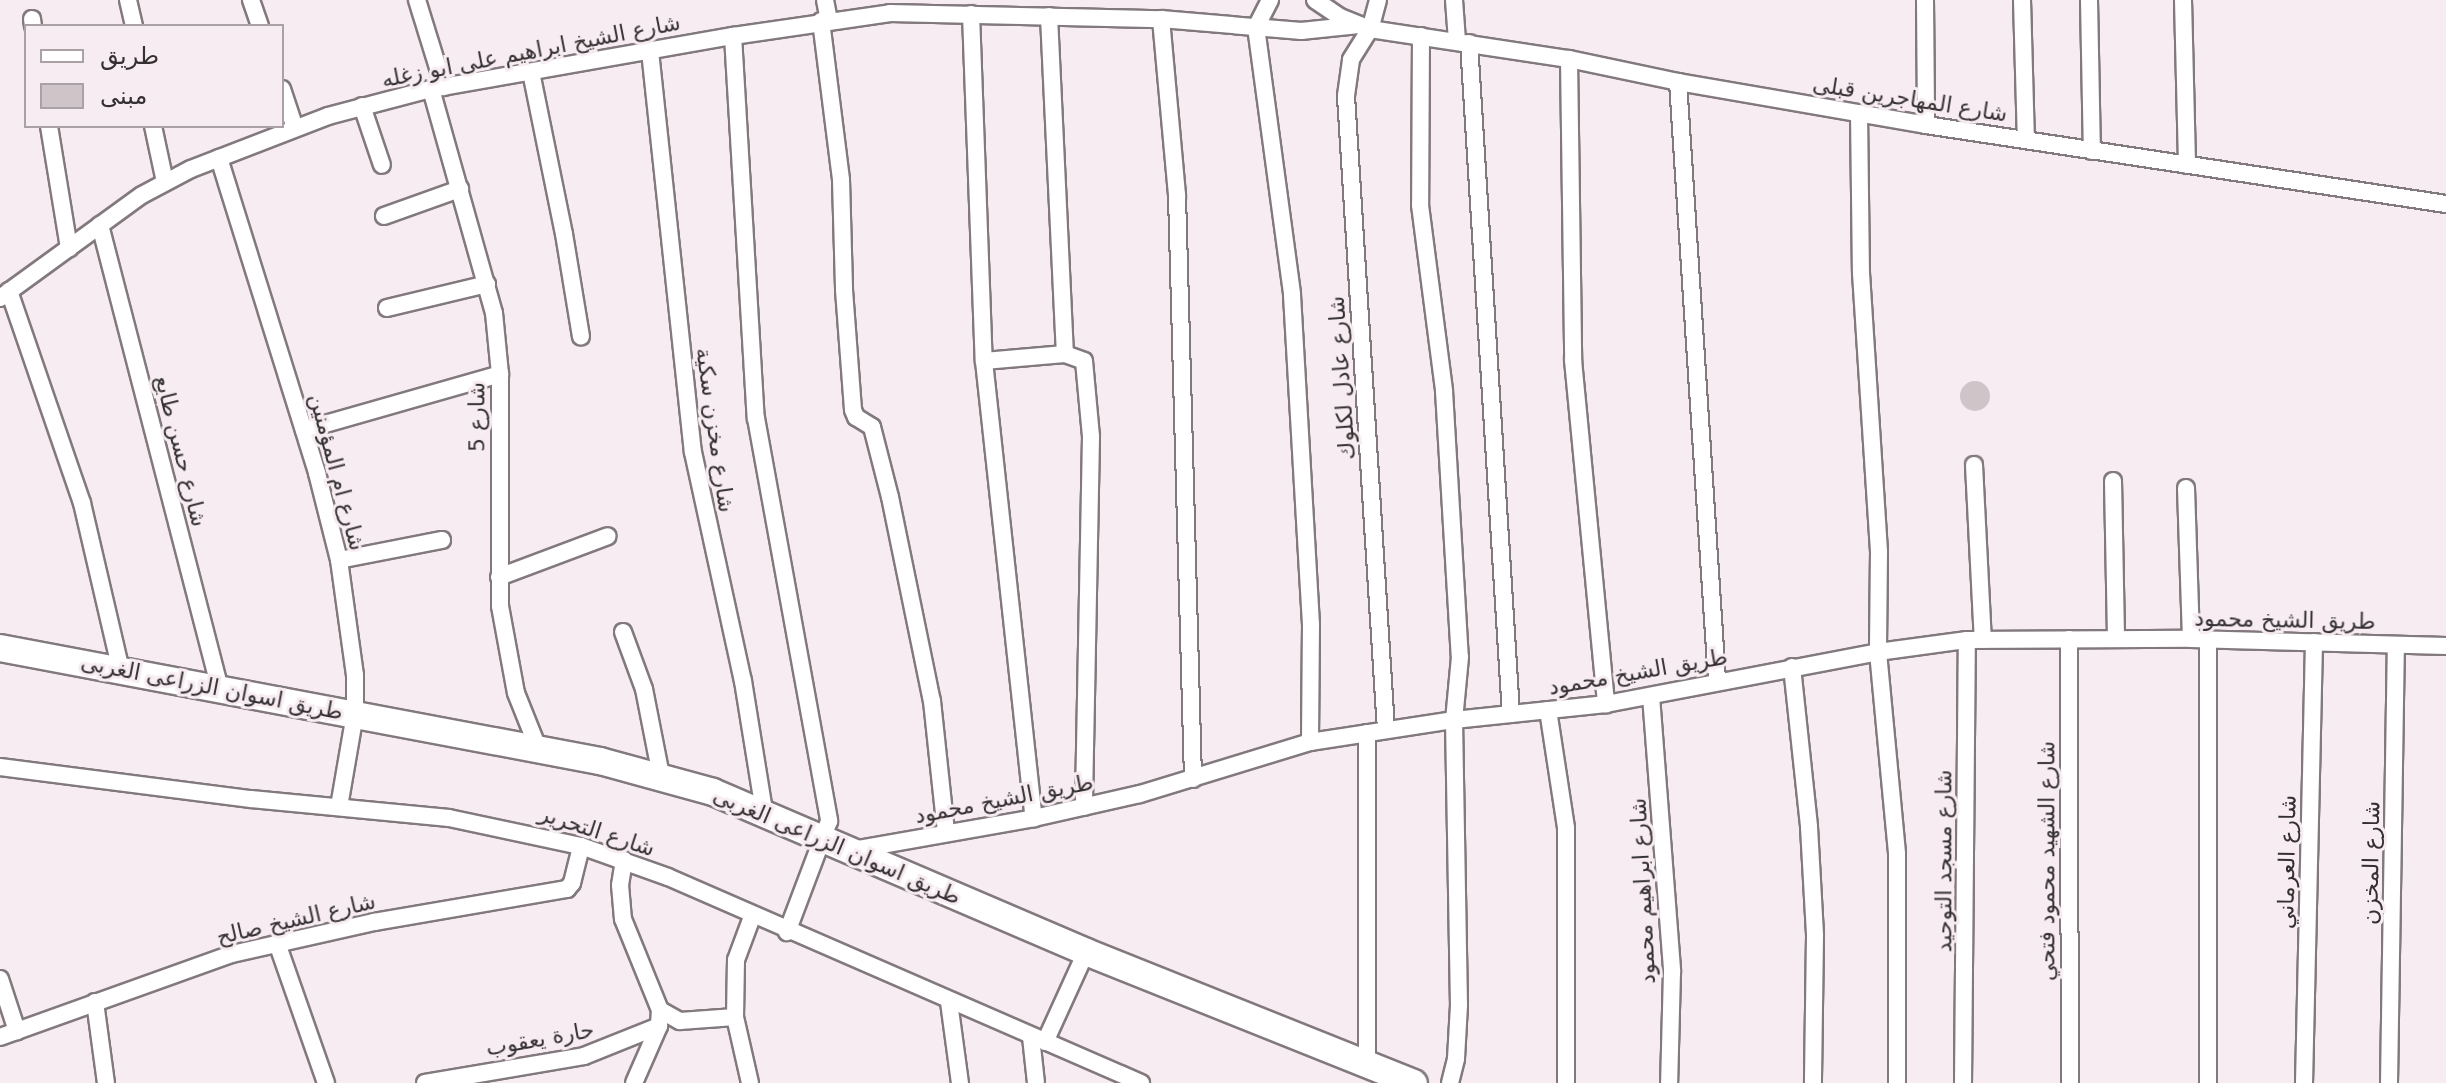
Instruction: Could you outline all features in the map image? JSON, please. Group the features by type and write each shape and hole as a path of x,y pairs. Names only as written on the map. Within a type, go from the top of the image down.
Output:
{"main road":[{"name":"طريق اسوان الزراعى الغربى","path":"0,648 538,748 661,776 764,811 1086,952 1414,1083"}],"street":[{"path":"128,0 134,24"},
{"path":"251,0 259,24"},
{"name":"شارع 5","path":"417,0 460,189 487,284 500,374 499,577 508,664 538,748"},
{"path":"825,0 841,180 844,290 853,410 856,417 872,427 890,497 932,701 946,833"},
{"path":"1270,0 1256,27 1292,295 1311,625 1310,742"},
{"path":"1315,0 1364,27"},
{"name":"شارع عادل لكلوك","path":"1378,0 1351,60 1346,96 1386,730"},
{"path":"1454,0 1463,42 1511,714"},
{"path":"1925,0 1926,125"},
{"path":"2022,0 2026,140"},
{"path":"2089,0 2092,151"},
{"path":"2183,0 2187,165"},
{"name":"شارع الشيخ ابراهيم على ابو زغله","path":"5,295 165,182 295,128 362,106 438,88 920,6 971,14 1161,19 1301,31 1364,27"},
{"path":"971,14 984,361 1034,818"},
{"path":"1049,16 1065,354"},
{"path":"1161,19 1177,195 1188,499 1193,779"},
{"name":"شارع المهاجرين قبلى","path":"1364,27 1569,59 1678,82 1926,125 2446,204"},
{"path":"733,36 756,418 828,806 825,839 787,932"},
{"path":"1421,36 1420,205 1444,391 1460,657 1454,720 1459,1005 1456,1059 1450,1083"},
{"name":"شارع مخزن سكية","path":"650,51 693,452 743,681 764,811"},
{"path":"1569,59 1573,360 1606,704"},
{"path":"531,72 581,337"},
{"path":"1678,82 1717,681"},
{"path":"284,95 295,128"},
{"path":"362,106 382,165"},
{"path":"1859,113 1861,273 1879,552 1878,652 1897,854 1897,1083"},
{"path":"49,128 69,248"},
{"path":"153,128 165,182"},
{"name":"شارع ام المؤمنين","path":"219,158 304,430 339,560 351,637 355,714 339,807"},
{"path":"384,216 460,189"},
{"name":"شارع حسن طايع","path":"100,225 220,689"},
{"path":"387,308 487,284"},
{"path":"5,295 82,503 121,671"},
{"path":"984,361 1065,354 1084,361 1091,437 1084,807"},
{"path":"304,430 500,374"},
{"name":"شارع مسجد التوحيد","path":"1963,1083 1975,640 1974,465"},
{"path":"2113,481 2116,639"},
{"path":"2186,488 2199,639 2208,1083"},
{"path":"499,577 608,536"},
{"path":"339,560 442,540"},
{"path":"623,632 644,689 661,776"},
{"name":"طريق الشيخ محمود","path":"850,850 1084,807 1193,779 1310,742 1454,720 1606,704 1878,652 1975,640 2069,639 2199,639 2446,646"},
{"name":"شارع الشهيد محمود فتحي","path":"2069,639 2070,1083"},
{"name":"شارع العرماني","path":"2304,1083 2314,642"},
{"name":"شارع المخزن","path":"2389,1083 2396,645"},
{"path":"1792,667 1812,874 1813,1083"},
{"name":"شارع ابراهيم محمود","path":"1651,696 1672,972 1669,1083"},
{"path":"1548,710 1566,828 1566,1083"},
{"path":"1367,733 1367,1065"},
{"name":"شارع التحرير","path":"0,767 487,824 581,846 624,860 1141,1083"},
{"name":"شارع الشيخ صالح","path":"0,1037 232,954 374,922 567,889 572,883 581,846"},
{"path":"624,860 620,885 623,919 659,1018 634,1083"},
{"path":"750,1083 735,1017 736,960 752,917"},
{"path":"277,943 326,1083"},
{"path":"1036,1083 1038,1040 1086,952"},
{"path":"0,979 17,1031"},
{"path":"95,1002 106,1083"},
{"path":"949,1002 960,1083"},
{"path":"659,1018 680,1021 735,1017"},
{"name":"حارة يعقوب","path":"425,1083 584,1056 659,1018"}],"building":[{"path":"1975,381 1986,385 1990,396 1986,407 1975,411 1964,407 1960,396 1964,385"}]}
